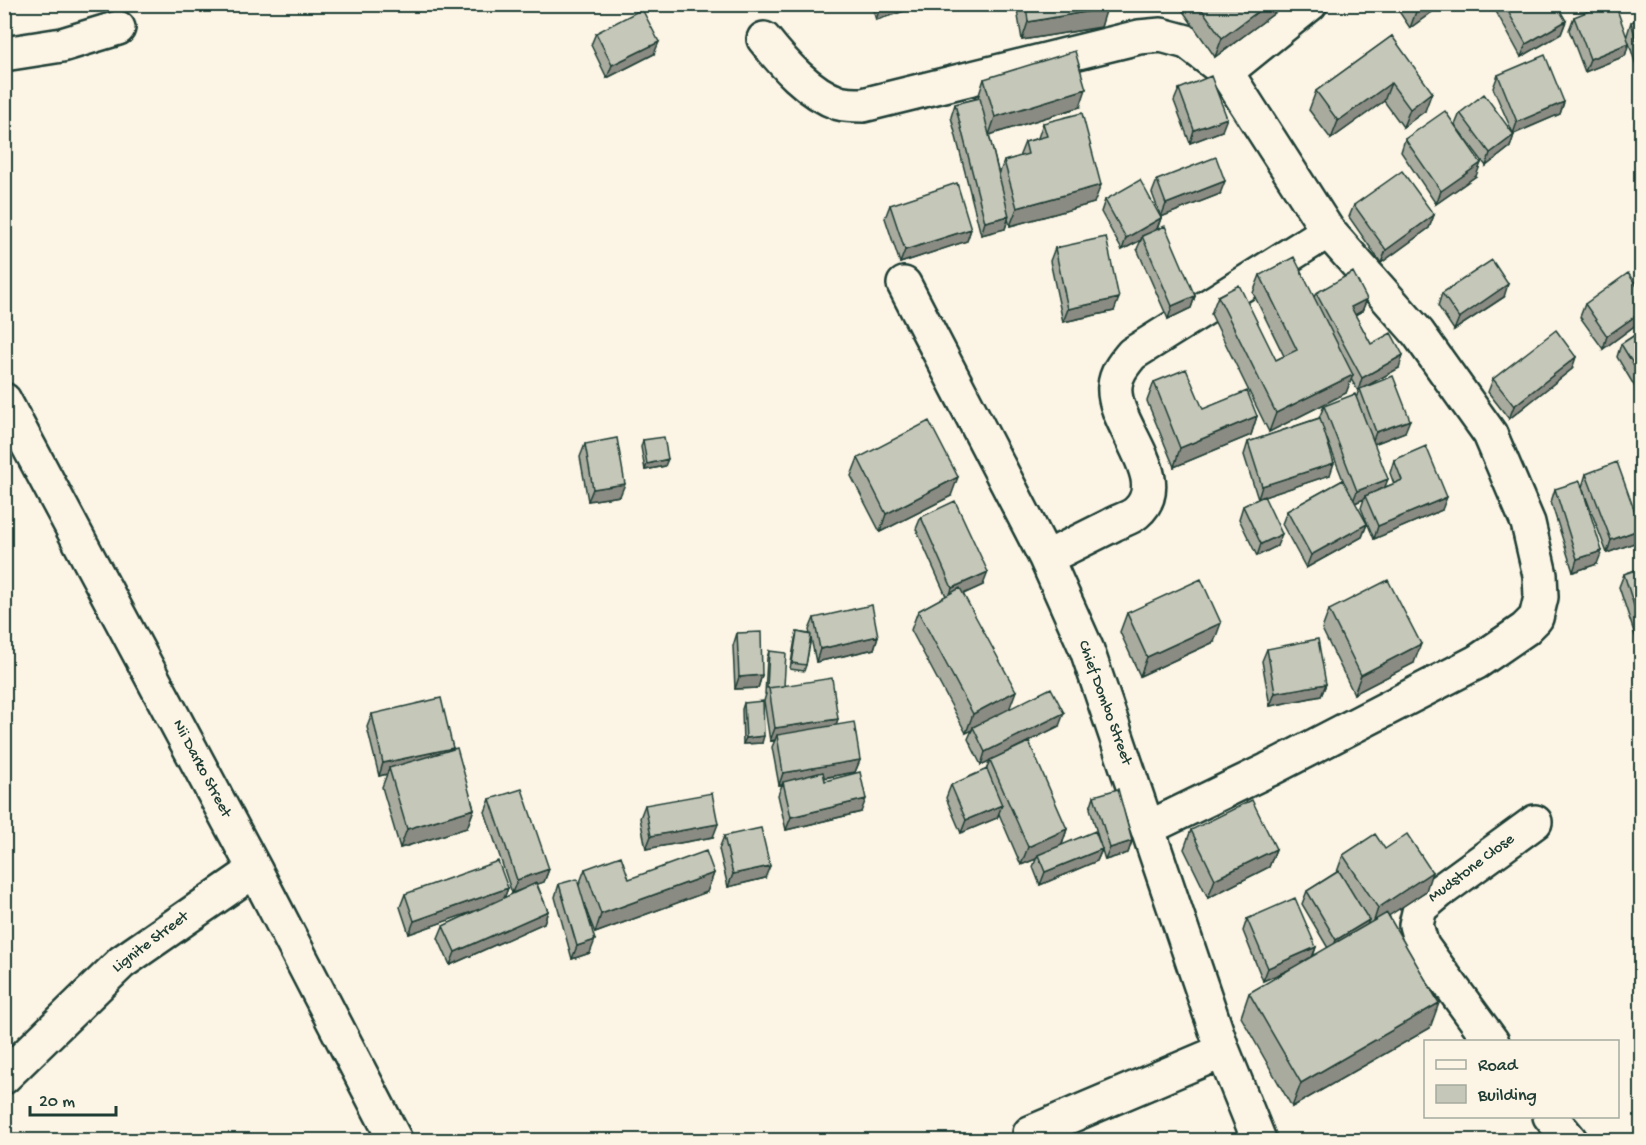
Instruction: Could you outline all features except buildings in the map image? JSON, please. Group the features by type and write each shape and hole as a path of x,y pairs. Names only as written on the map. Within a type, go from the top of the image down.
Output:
{"street":[{"path":"1226,72 1310,4"},
{"path":"4,54 62,45 118,28"},
{"path":"764,39 781,60 808,84 839,103 863,105 1140,37 1161,35 1187,42 1226,72 1328,231 1418,333 1490,434 1528,523 1540,575 1541,597 1536,618 1510,641 1477,662 1279,765 1148,828"},
{"path":"1046,558 1136,513 1148,498 1150,484 1145,468 1114,398 1115,383 1120,369 1132,354 1328,231"},
{"name":"Chief Dombo Street","path":"904,284 1046,558 1087,650 1223,1052 1259,1140"},
{"name":"Nii Darko Street","path":"4,400 255,870 394,1140"},
{"name":"Mudstone Close","path":"1491,1040 1422,946 1416,925 1420,908 1536,822"},
{"name":"Lignite Street","path":"4,1077 122,962 255,870"},
{"path":"1030,1133 1223,1052"},
{"path":"1552,1118 1570,1140"}]}
